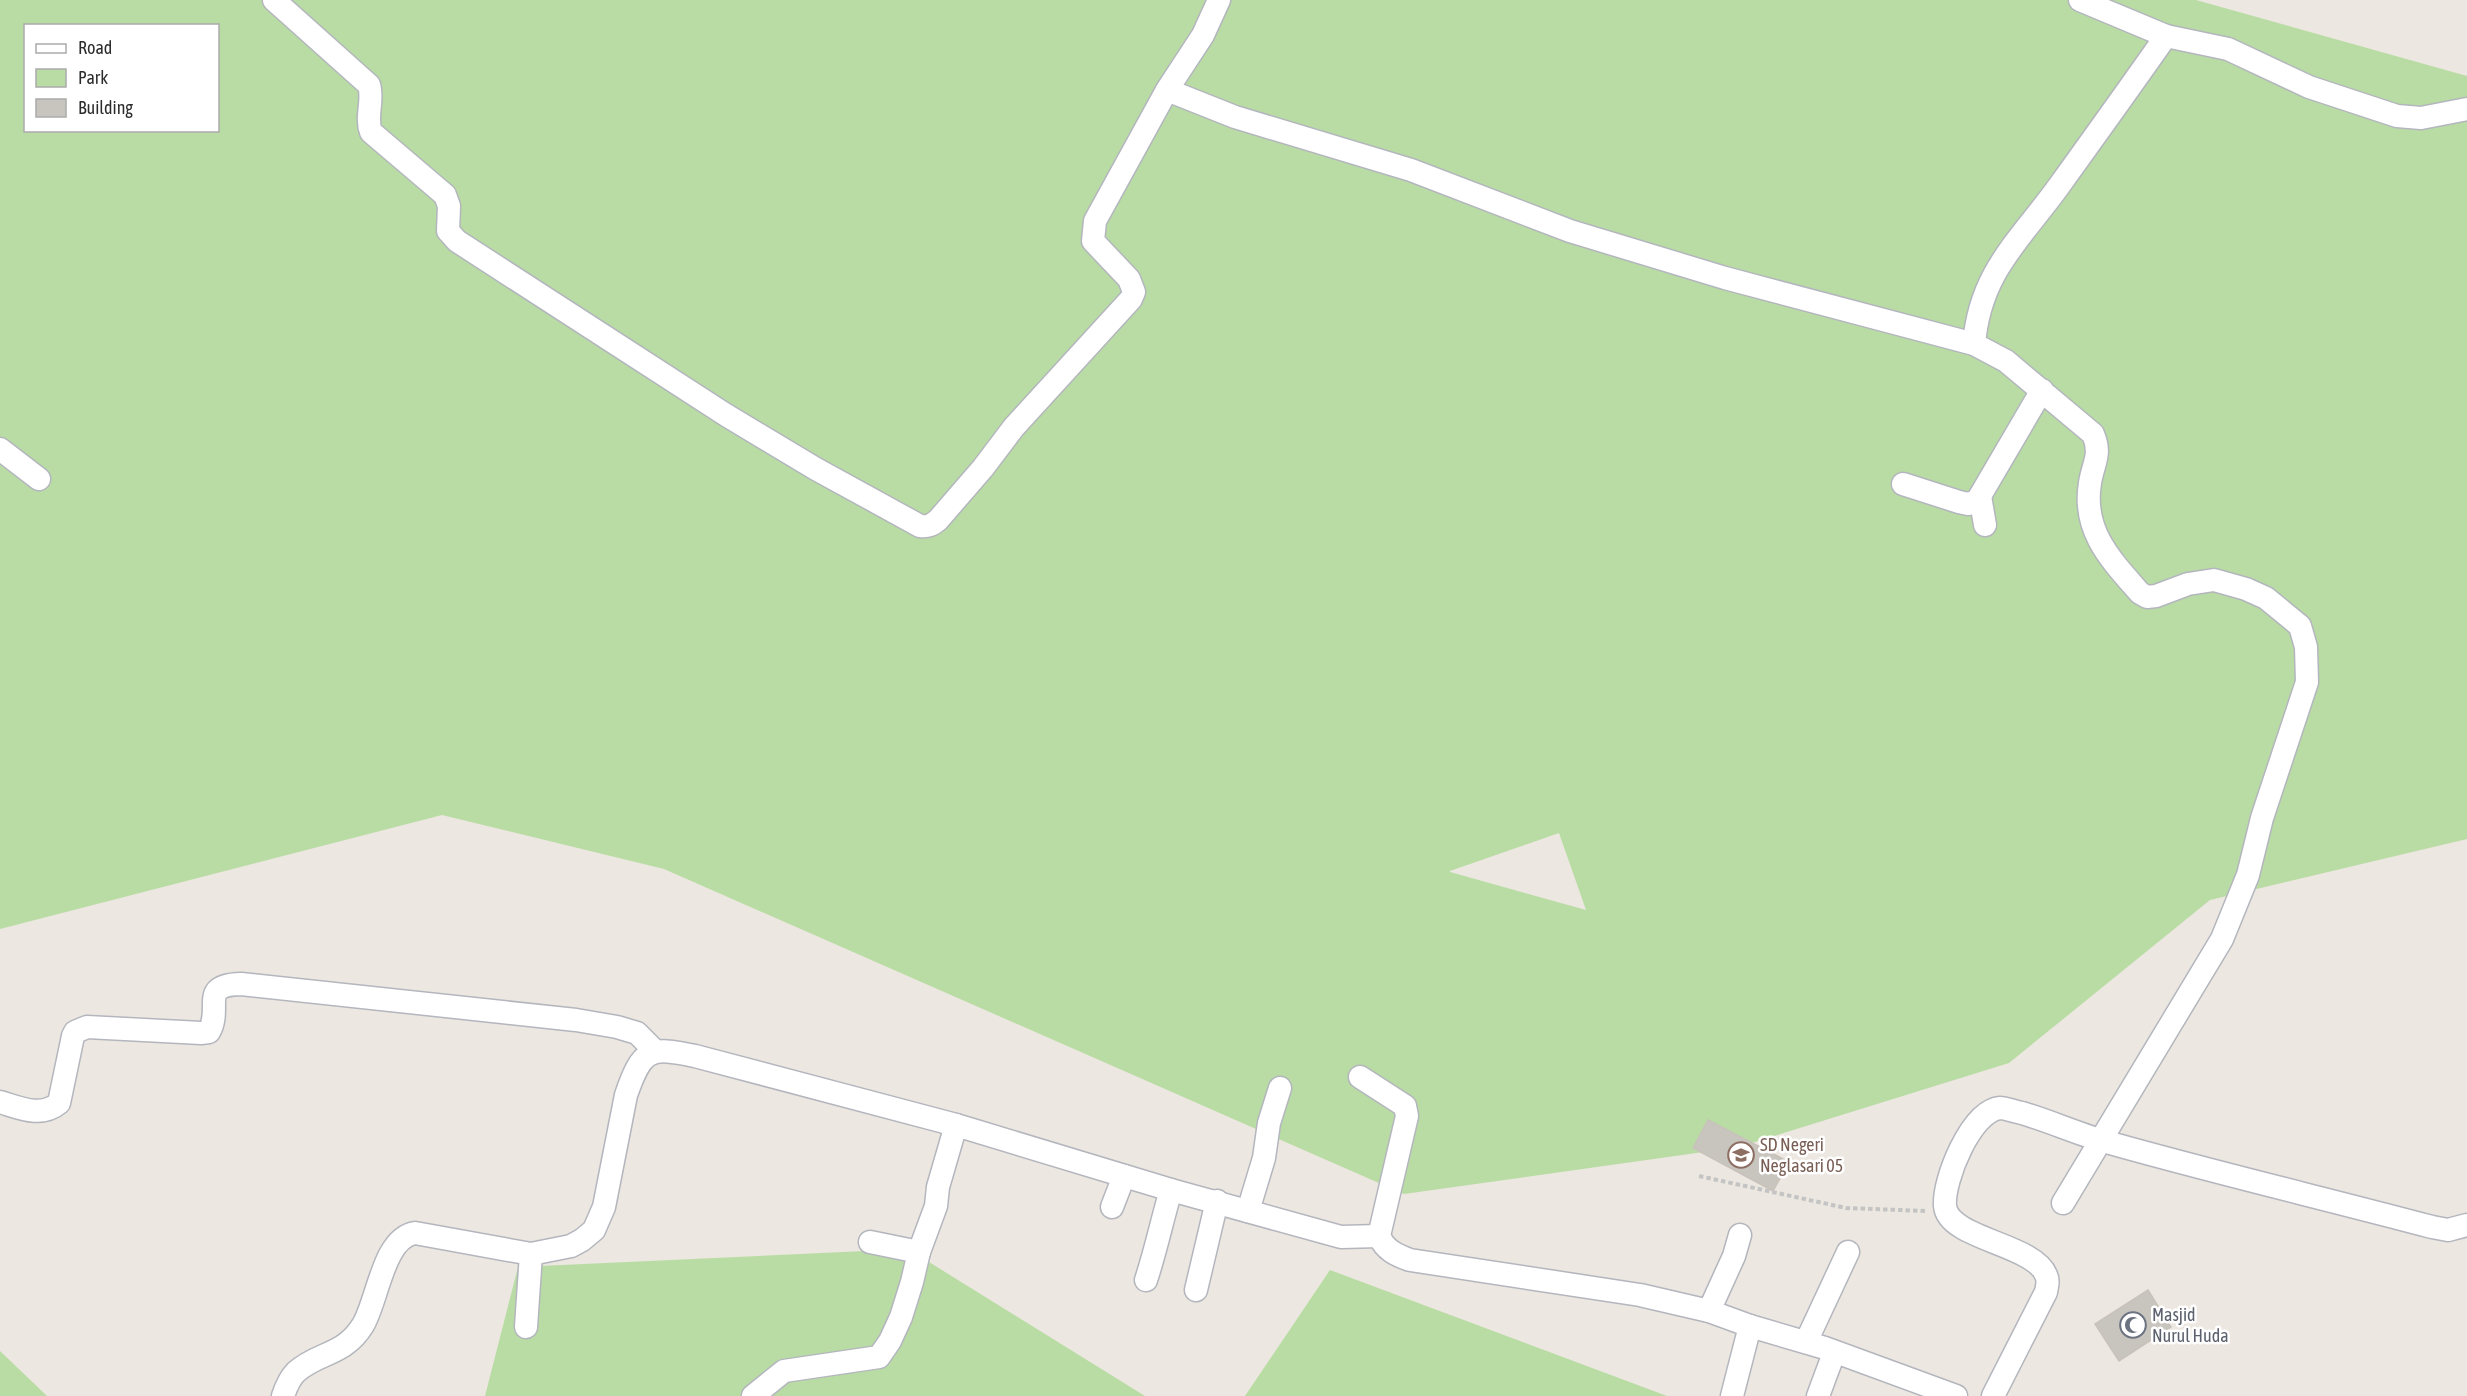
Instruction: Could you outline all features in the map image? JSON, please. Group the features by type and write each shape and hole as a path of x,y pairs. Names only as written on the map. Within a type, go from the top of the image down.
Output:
{"street":[{"path":"274,0 369,85 368,121 371,132 445,195 449,206 448,231 457,241 726,415 816,469 925,527 938,520 983,468 1014,427 1131,299 1134,292 1133,285 1099,249 1093,241 1092,232 1100,208 1167,90 1203,35 1219,0"},
{"path":"2080,0 2166,36 2228,49 2309,87 2397,116 2421,118 2467,109"},
{"path":"1974,344 1976,320 1984,294 1997,267 2055,192 2166,36"},
{"path":"1167,90 1235,117 1411,170 1570,231 1725,278 1974,344 2006,361 2093,434 2098,446 2090,482 2088,507 2093,530 2140,593 2147,597 2156,596 2188,584 2214,580 2246,589 2266,598 2290,615 2300,626 2306,647 2307,681 2262,818 2248,875 2222,939 2063,1203"},
{"path":"1903,484 1968,504 1977,501 2042,390"},
{"path":"0,448 39,479"},
{"path":"1980,496 1986,525"},
{"path":"0,1102 35,1112 47,1110 59,1103 73,1036 75,1032 87,1027 201,1034 209,1032 213,1022 215,994 225,984 395,999 494,1013 576,1020 637,1033 655,1051"},
{"path":"283,1396 291,1377 298,1370 337,1351 357,1335 368,1317 391,1251 407,1235 415,1233 531,1254 571,1245 582,1240 594,1230 604,1207 626,1095 637,1066 645,1056 655,1051 695,1056 956,1125 1171,1190 1341,1237 1379,1236"},
{"path":"1360,1077 1399,1101 1405,1106 1407,1116 1379,1236 1393,1254 1410,1260 1640,1295 1709,1311 1750,1326 1806,1342 1956,1396"},
{"path":"1248,1211 1264,1158 1269,1123 1280,1088"},
{"path":"1993,1396 2046,1292 2048,1282 2046,1274 2034,1261 1956,1223 1946,1212 1946,1195 1956,1158 1964,1142 1985,1114 2000,1108 2041,1118 2100,1140 2432,1227 2448,1230 2467,1225"},
{"path":"753,1396 784,1371 879,1357 890,1341 901,1317 919,1252 936,1206 938,1186 956,1125"},
{"path":"1112,1208 1125,1176"},
{"path":"1146,1280 1158,1245 1171,1190"},
{"path":"1196,1290 1217,1201"},
{"path":"1709,1311 1734,1257 1740,1234"},
{"path":"870,1242 919,1252"},
{"path":"1806,1342 1848,1252"},
{"path":"526,1327 531,1254"},
{"path":"1732,1396 1750,1326"},
{"path":"1818,1396 1834,1353"}],"path":[{"path":"1699,1176 1846,1208 1946,1212"}],"green space":[{"path":"0,0 2196,0 2467,76 2467,839 2210,900 2009,1063 1739,1147 1404,1194 664,869 442,815 0,929","holes":["1559,833 1586,910 1450,872 1450,871"]},
{"path":"908,1249 1145,1396 485,1396 518,1267"},
{"path":"1330,1270 1667,1396 1245,1396"},
{"path":"0,1351 47,1396 0,1396"}],"building":[{"name":"SD Negeri Neglasari 05","path":"1708,1120 1789,1162 1773,1191 1693,1148"},
{"name":"Masjid Nurul Huda","path":"2148,1290 2171,1327 2119,1361 2095,1324"}],"place":[{"name":"SD Negeri Neglasari 05","path":"1741,1155"},
{"name":"Masjid Nurul Huda","path":"2133,1325"}]}
